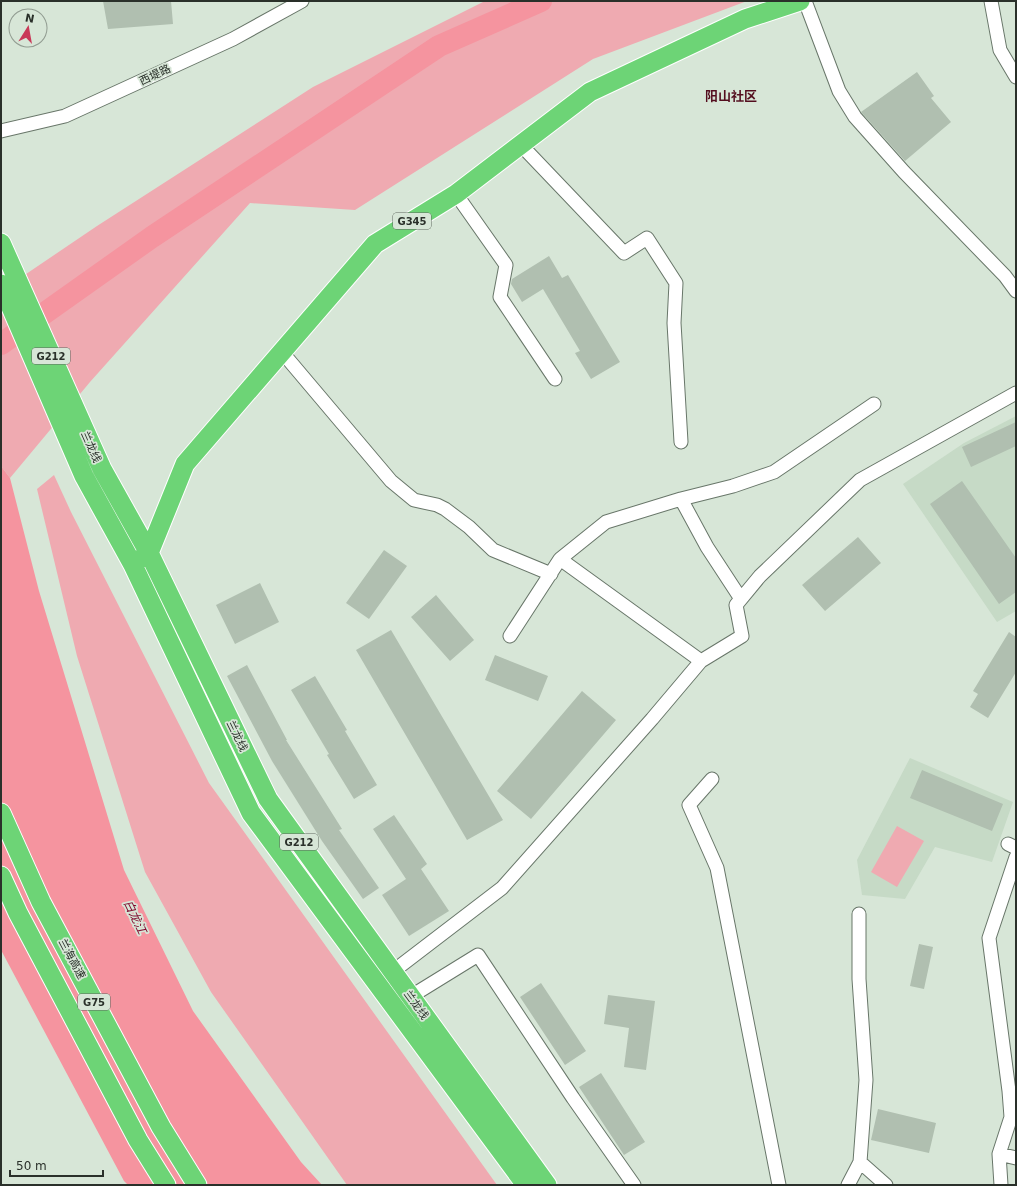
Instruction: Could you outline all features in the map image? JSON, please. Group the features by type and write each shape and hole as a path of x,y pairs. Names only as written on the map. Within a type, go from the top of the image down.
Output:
{"highway":[{"name":"G345","path":"149,553 185,464 375,244 456,194 590,92 745,19 800,1"},
{"name":"兰龙线","path":"1,243 102,469 149,553 268,800 547,1185"},
{"name":"兰龙线","path":"1,284 84,476 133,565 251,813 526,1185"},
{"path":"133,565 149,553"},
{"name":"兰海高速","path":"1,813 48,916 161,1127 197,1185"},
{"name":"G75","path":"1,876 18,913 131,1126 166,1185"}],"street":[{"name":"西堤路","path":"1,131 65,116 233,39 302,1"},
{"path":"805,1 838,91 855,117 904,172 1005,276 1016,291"},
{"path":"991,1 1000,50 1016,77"},
{"path":"521,145 624,253 647,238 676,283 674,323 681,442"},
{"path":"456,194 506,265 500,297 555,379"},
{"path":"282,352 391,481 414,500 437,505 445,509 469,527 493,550 551,574"},
{"path":"378,985 392,971 502,888 647,725 701,661 742,636 736,604 760,576 860,480 1016,393"},
{"path":"510,636 560,559 606,522 680,499 733,486 774,472 874,404"},
{"path":"680,499 707,547 741,599"},
{"path":"560,559 701,661"},
{"path":"712,779 689,805 717,868 779,1185"},
{"path":"1001,1185 999,1154 1011,1116 989,938 1016,858"},
{"path":"848,1185 860,1162 866,1080 859,979 859,914"},
{"path":"395,1008 410,996 478,955 573,1098 634,1185"},
{"path":"999,1154 1016,1158"},
{"path":"860,1162 886,1185"}],"shaded area":[{"path":"485,1 747,1 593,59 355,210 250,203 90,382 10,478 1,466 1,291 97,226 313,87"},
{"path":"1016,416 1016,611 997,622 903,484 964,443"},
{"path":"54,475 71,512 209,783 497,1185 347,1185 211,992 145,872 77,656 37,489"},
{"path":"910,758 1013,802 992,862 935,847 905,899 862,895 857,860"},
{"path":"897,826 924,841 897,887 871,872"}],"water":[{"name":"白龙江","path":"1,466 10,478 39,591 124,870 193,1011 301,1162 322,1185 128,1185 124,1181 1,950"}],"building":[{"path":"103,1 171,1 173,24 108,29"},
{"path":"917,72 934,96 931,98 951,122 905,161 861,112"},
{"path":"549,256 562,278 568,275 620,362 591,379 575,353 580,351 543,289 522,302 511,284 512,279"},
{"path":"1016,422 1016,446 971,467 962,447"},
{"path":"962,481 1016,558 1016,592 999,604 930,504"},
{"path":"858,537 881,563 825,611 802,585"},
{"path":"384,550 407,566 369,619 346,603"},
{"path":"260,583 279,622 235,644 216,605"},
{"path":"436,595 474,640 450,661 411,617"},
{"path":"391,630 503,820 467,840 356,650"},
{"path":"1009,632 1016,637 1016,672 988,718 970,707 978,694 973,691"},
{"path":"495,655 548,676 538,701 485,680"},
{"path":"247,665 286,740 342,829 339,830 379,888 363,899 322,841 272,761 227,676"},
{"path":"315,676 377,785 354,799 327,755 329,754 291,690"},
{"path":"582,691 616,720 531,819 497,791"},
{"path":"922,770 1003,804 992,831 910,798"},
{"path":"394,815 427,864 421,869 449,911 409,936 382,895 406,879 373,829"},
{"path":"919,944 933,947 924,989 910,986"},
{"path":"541,983 586,1051 565,1065 520,997"},
{"path":"608,995 655,1001 646,1070 624,1067 629,1028 604,1024"},
{"path":"601,1073 645,1142 624,1155 579,1087"},
{"path":"878,1109 936,1123 929,1153 871,1140"}],"waterway":[{"path":"1,344 152,237 439,46 541,1"}],"district":[{"name":"阳山社区","path":"731,96"}]}
